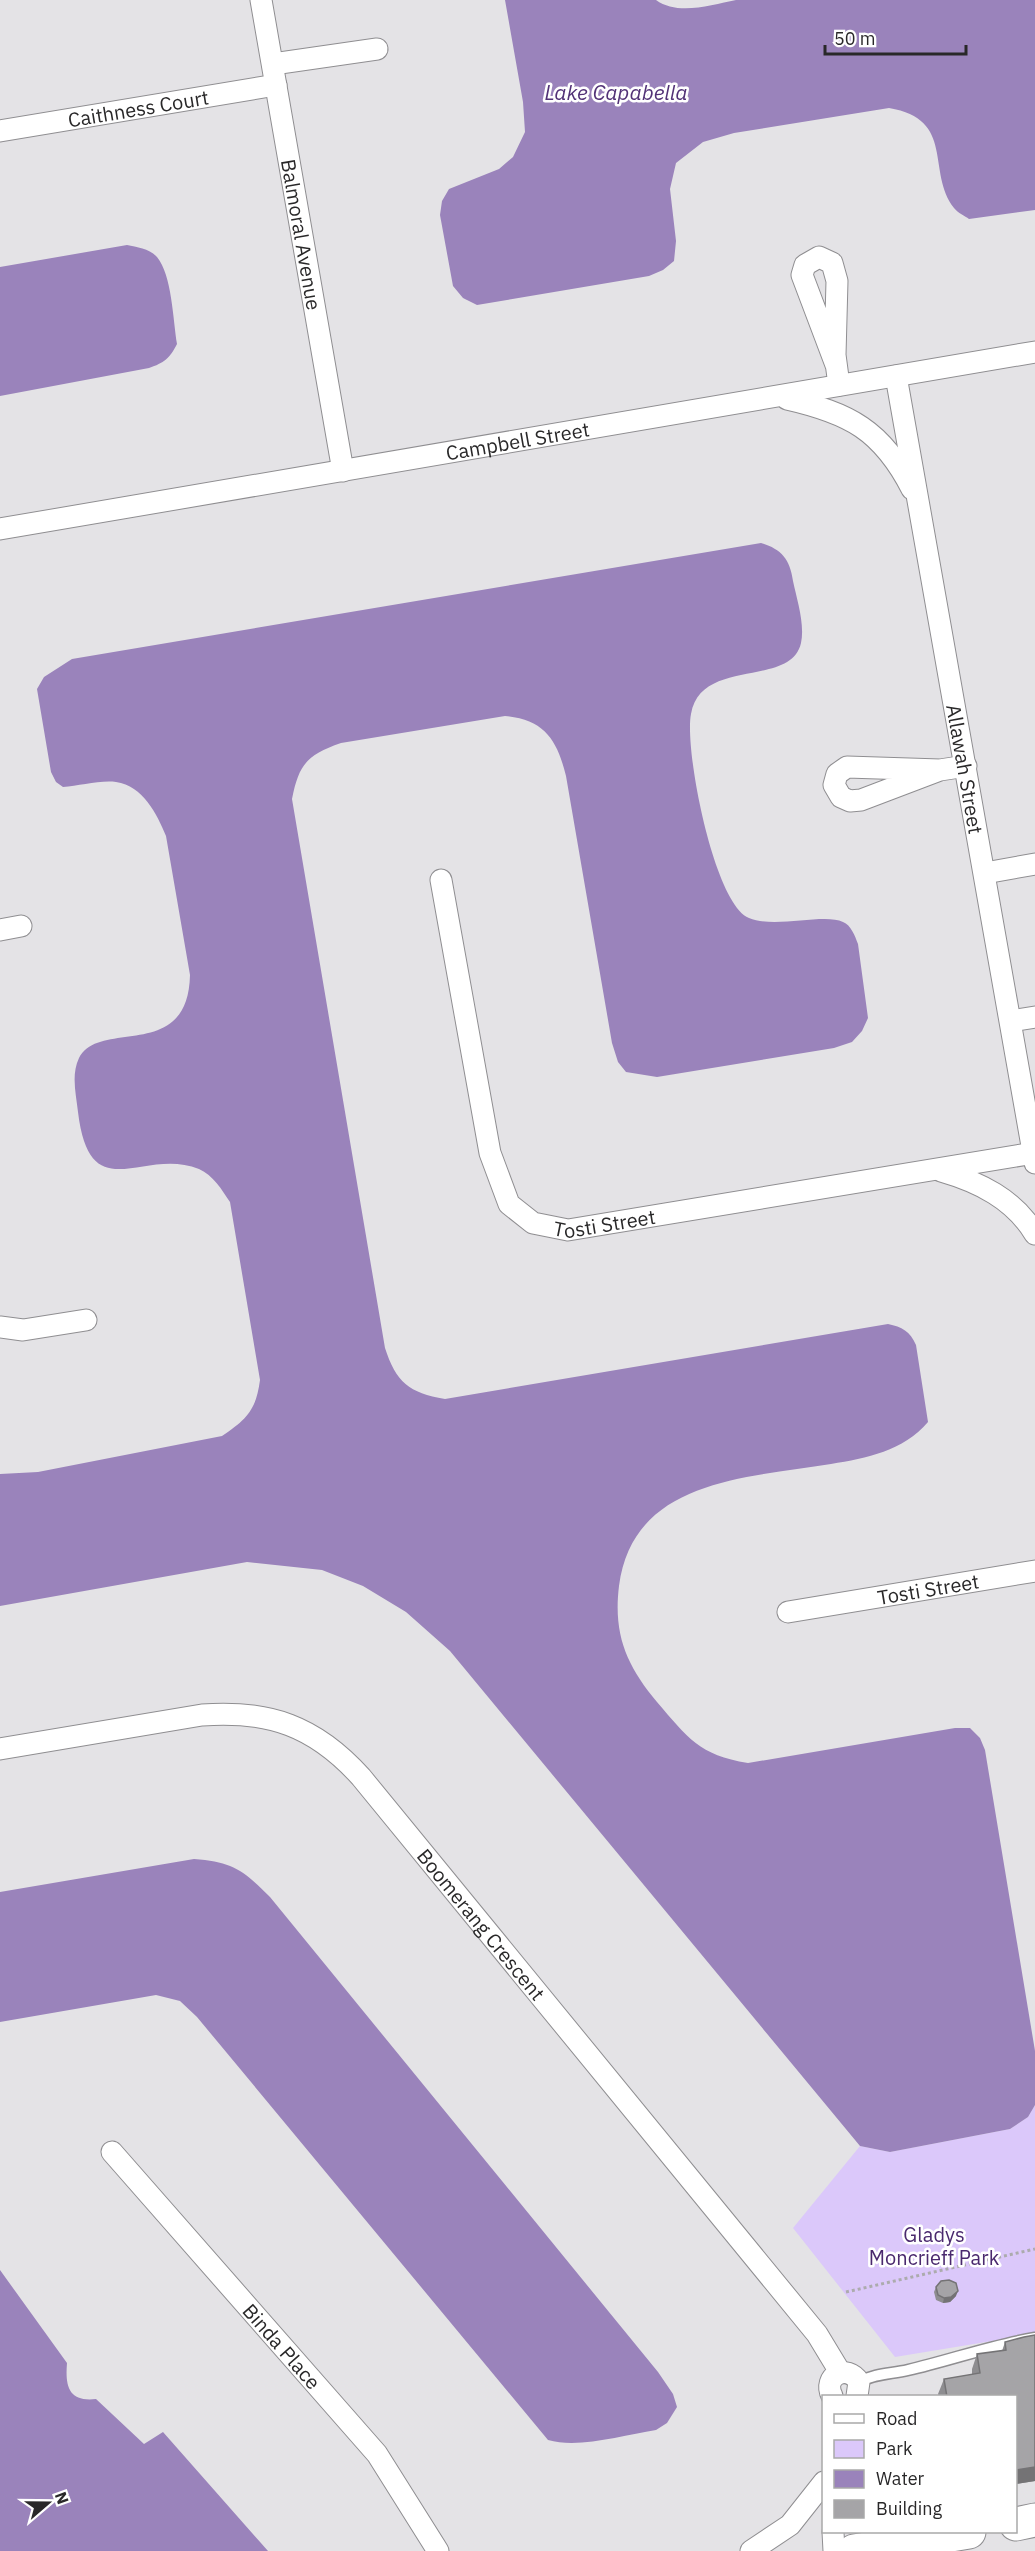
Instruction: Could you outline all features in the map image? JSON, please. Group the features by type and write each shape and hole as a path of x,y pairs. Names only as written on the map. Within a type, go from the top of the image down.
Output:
{"main road":[{"path":"1017,2524 1035,2520"},
{"path":"854,2551 910,2536 954,2533"}],"street":[{"name":"Balmoral Avenue","path":"261,0 343,471"},
{"name":"Caithness Court","path":"0,131 274,74 377,49"},
{"name":"Campbell Street","path":"0,528 777,396 838,375 896,376 1035,352"},
{"name":"Allawah Street","path":"896,376 1034,1158"},
{"path":"777,396 829,410 862,427 880,443 897,464 919,506"},
{"path":"940,770 966,766"},
{"path":"985,873 1035,864"},
{"name":"Tosti Street","path":"441,880 490,1153 509,1204 533,1223 568,1230 938,1170 1034,1158"},
{"path":"1011,1021 1035,1017"},
{"path":"938,1170 978,1184 1003,1198 1023,1217 1035,1234"},
{"path":"0,1327 23,1330 86,1320"},
{"path":"1009,1576 1035,1559"},
{"name":"Tosti Street","path":"788,1612 1035,1571"},
{"path":"1009,1576 1035,1579"},
{"name":"Boomerang Crescent","path":"0,1749 202,1714 234,1713 267,1717 288,1724 323,1742 342,1757 361,1777 817,2334 840,2372"},
{"name":"Binda Place","path":"112,2152 377,2454 438,2551"},
{"path":"831,2395 829,2388 831,2380 840,2372 849,2372 858,2392"},
{"path":"751,2551 790,2525 822,2485"},
{"path":"833,2533 834,2551"},
{"path":"854,2551 855,2533"}],"lane":[{"path":"858,2392 879,2374 907,2370 1013,2341 1035,2338"}],"path":[{"path":"846,2292 1035,2249"}],"green space":[{"name":"Gladys Moncrieff Park","path":"1035,2105 1035,2334 895,2357 793,2228 860,2146 890,2152 1010,2129 1028,2117"}],"water":[{"name":"Lake Capabella","path":"505,0 656,0 674,7 695,8 736,0 1035,0 1035,210 969,219 959,213 946,194 932,135 923,123 910,114 889,108 734,133 703,142 676,163 670,189 676,241 674,261 663,270 649,276 477,305 463,298 453,286 440,215 442,201 449,189 499,169 513,157 525,132 523,102"},
{"path":"127,245 154,254 166,275 177,344 169,356 163,362 149,368 0,396 0,267"},
{"path":"761,543 779,552 790,567 801,620 801,643 794,657 781,665 728,678 711,685 698,696 691,714 690,732 697,790 713,857 736,907 749,918 759,921 835,920 846,923 852,931 858,944 868,1018 862,1031 852,1042 834,1048 657,1077 626,1072 618,1062 612,1043 566,776 553,742 540,727 530,722 505,716 341,743 320,752 306,762 298,777 292,799 385,1348 394,1369 406,1384 422,1393 445,1399 888,1324 905,1330 916,1345 928,1422 918,1432 896,1446 871,1456 730,1481 698,1490 670,1504 646,1524 629,1551 619,1586 618,1604 620,1635 624,1649 638,1676 686,1735 717,1755 748,1763 955,1728 970,1728 980,1738 985,1750 1035,2051 1035,2105 1028,2117 1010,2129 890,2152 860,2146 450,1651 406,1612 363,1586 322,1570 247,1562 0,1606 0,1474 38,1472 222,1436 249,1413 256,1399 260,1380 230,1202 220,1188 213,1179 199,1169 178,1164 122,1169 107,1167 94,1159 84,1142 75,1085 75,1071 79,1058 90,1047 105,1041 160,1029 175,1019 186,1002 190,975 166,836 158,819 148,802 126,785 103,782 63,787 56,782 51,772 37,689 44,677 72,659"},
{"path":"194,1859 219,1862 237,1869 270,1897 658,2372 673,2394 677,2407 667,2423 656,2430 587,2442 548,2440 197,2017 180,2001 156,1995 0,2022 0,1892"},
{"path":"0,2270 67,2363 68,2386 74,2395 80,2398 96,2399 144,2444 163,2432 268,2551 0,2551"}],"building":[{"path":"949,2280 956,2283 958,2291 951,2297 944,2298 938,2295 936,2287 941,2281"},
{"path":"1035,2335 1035,2467 1017,2470 1017,2395 947,2395 944,2379 980,2373 977,2354 1006,2350 1005,2342"}]}
